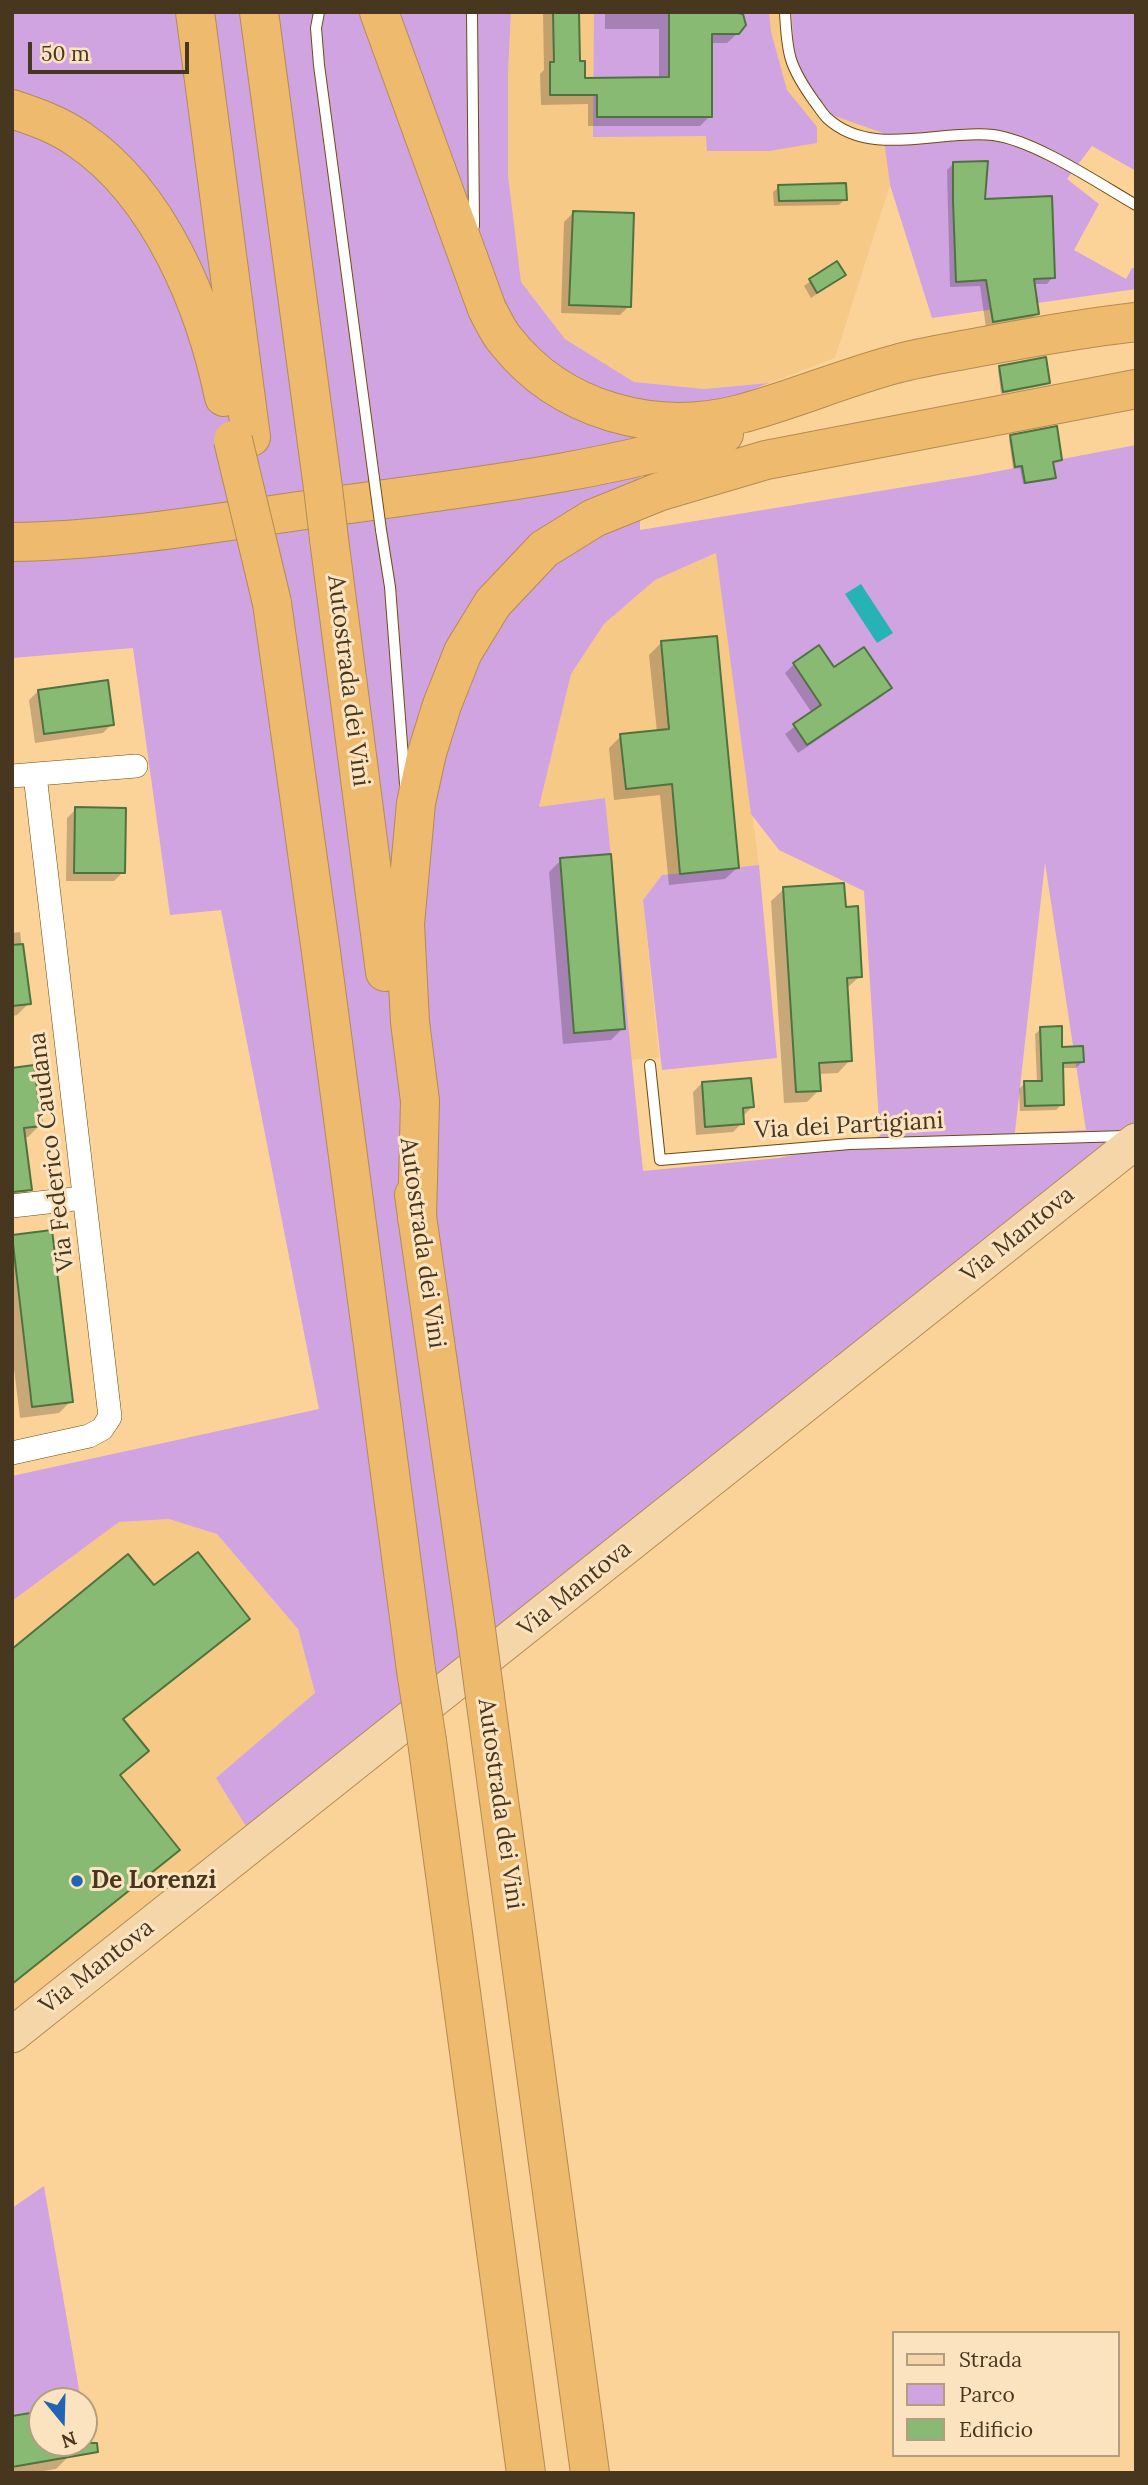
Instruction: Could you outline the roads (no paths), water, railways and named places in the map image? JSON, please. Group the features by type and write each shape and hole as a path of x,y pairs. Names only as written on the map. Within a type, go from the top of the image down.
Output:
{"highway":[{"path":"195,12 242,439 272,603 309,856 416,1670 526,2473"},
{"name":"Autostrada dei Vini","path":"259,12 417,1219 475,1622 590,2473"},
{"path":"379,12 487,309 505,340 529,366 557,389 588,404 622,415 663,423 698,421 739,414 897,363 1019,339 1136,322"},
{"path":"12,109 46,120 81,140 111,166 156,223 178,261 206,327 242,439"},
{"path":"12,542 90,539 456,489 674,449 746,427 897,363"},
{"path":"12,561 85,559 651,480 1136,389"},
{"path":"417,1219 420,1101 410,1022 405,924 416,803 427,753 463,652 493,603 544,549 594,518 661,491 766,460"}],"main road":[{"name":"Via Mantova","path":"12,2035 1136,1142"}],"street":[{"name":"Via Federico Caudana","path":"12,1452 89,1436 102,1429 110,1417 83,1198 24,775 136,766"},
{"path":"12,1206 83,1198"}],"lane":[{"path":"319,12 316,28 319,65 390,587 410,863"},
{"path":"471,12 472,204 479,284"},
{"path":"785,12 787,53 796,77 827,118 852,134 881,139 992,135 1020,141 1136,205"},
{"name":"Via dei Partigiani","path":"650,1065 660,1160 850,1144 1136,1136"}],"water":[{"path":"861,584 893,633 877,643 845,594"}],"place":[{"name":"De Lorenzi","path":"77,1881"}]}
